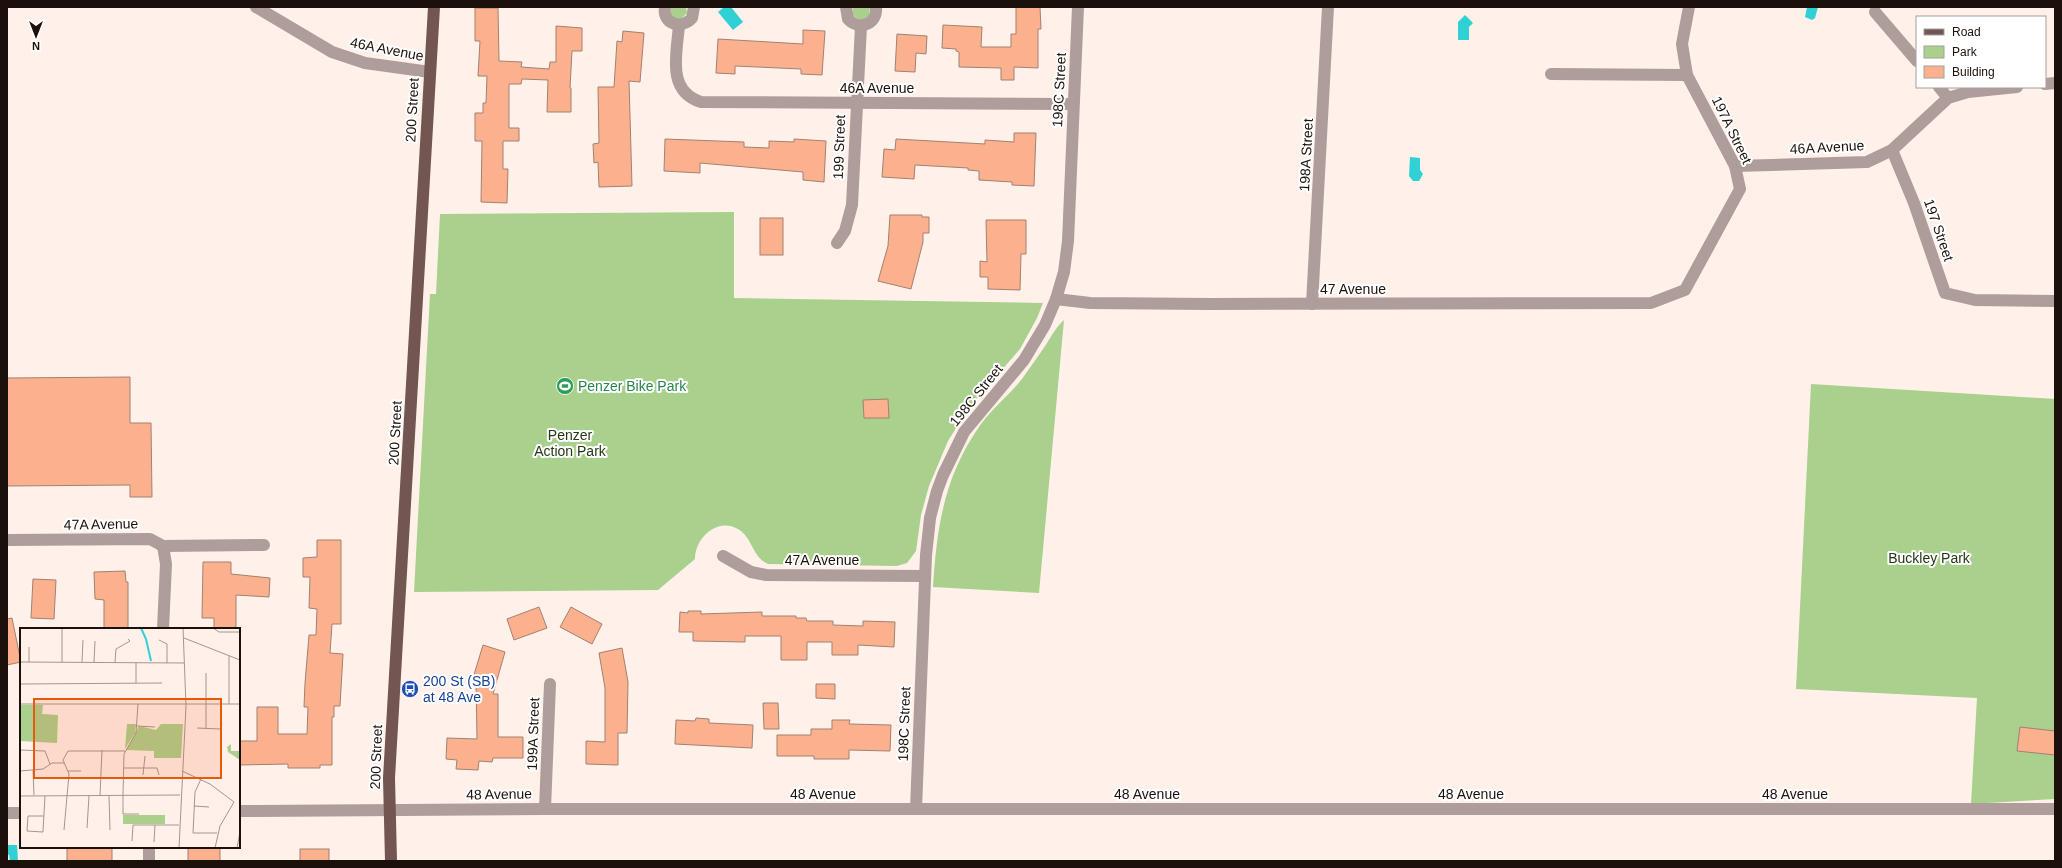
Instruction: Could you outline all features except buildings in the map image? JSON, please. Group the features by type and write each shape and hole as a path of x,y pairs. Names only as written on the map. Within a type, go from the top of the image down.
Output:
{"main road":[{"name":"200 Street","path":"391,861 390,770 434,7"}],"street":[{"name":"46A Avenue","path":"256,7 332,52 365,63 430,72"},
{"path":"665,7 667,19 670,22 679,25 684,24 692,18 694,7"},
{"path":"846,7 848,19 856,25 861,26 866,25 874,19 876,7"},
{"name":"198C Street","path":"916,809 924,576 930,518 939,485 952,454 964,432 975,417 1015,371 1031,349 1056,299 1064,272 1068,240 1078,7"},
{"name":"198A Street","path":"1312,304 1328,7"},
{"name":"197A Street","path":"1651,303 1685,290 1740,189 1735,166 1687,75 1682,44 1689,7"},
{"path":"1875,12 1916,60"},
{"name":"46A Avenue","path":"679,25 676,72 678,84 684,93 693,100 709,103 1073,104"},
{"name":"199 Street","path":"836,243 847,226 852,205 861,26"},
{"path":"1551,74 1687,75"},
{"path":"1940,88 1948,98"},
{"name":"46A Avenue","path":"1735,166 1867,162 1892,150 1948,98 1968,92 2007,88"},
{"name":"197 Street","path":"1892,150 1914,203 1945,293 1975,300 2055,301"},
{"name":"47 Avenue","path":"1056,299 1090,303 1651,303"},
{"name":"47A Avenue","path":"7,540 150,539 163,546 264,544"},
{"path":"163,546 166,564 163,628"},
{"name":"47A Avenue","path":"723,556 751,572 766,575 924,576"},
{"name":"199A Street","path":"545,809 550,684"},
{"name":"48 Avenue","path":"240,811 545,809 2055,809"},
{"path":"7,813 20,813"},
{"path":"149,848 149,861"}],"green space":[{"path":"671,7 686,7 687,13 681,19 675,19 671,15"},
{"path":"853,7 870,7 869,16 863,19 857,18 853,15"},
{"name":"Penzer Action Park","path":"734,212 734,298 1043,303 1037,318 1020,349 968,409 948,441 929,486 921,515 916,551 907,563 897,566 768,564 759,557 743,533 730,526 722,526 715,528 703,537 696,551 695,559 658,590 414,592 430,294 436,294 440,214"},
{"path":"1064,320 1039,593 933,587 940,522 958,463 968,443 981,424 1022,379 1054,331"},
{"name":"Buckley Park","path":"1811,384 2055,399 2055,799 1971,804 1977,698 1796,689"}],"water":[{"path":"724,7 731,7 743,22 733,30 718,12"},
{"path":"1807,7 1818,7 1815,18 1812,20 1805,17"},
{"path":"1465,15 1473,23 1469,27 1469,40 1458,40 1458,22"},
{"path":"1410,157 1420,158 1420,170 1423,174 1419,181 1413,181 1409,176"},
{"path":"7,845 17,845 18,861 10,861 9,855 7,854"}],"place":[{"name":"Penzer Bike Park","path":"565,386"},
{"name":"200 St (SB) at 48 Ave","path":"410,689"}]}
